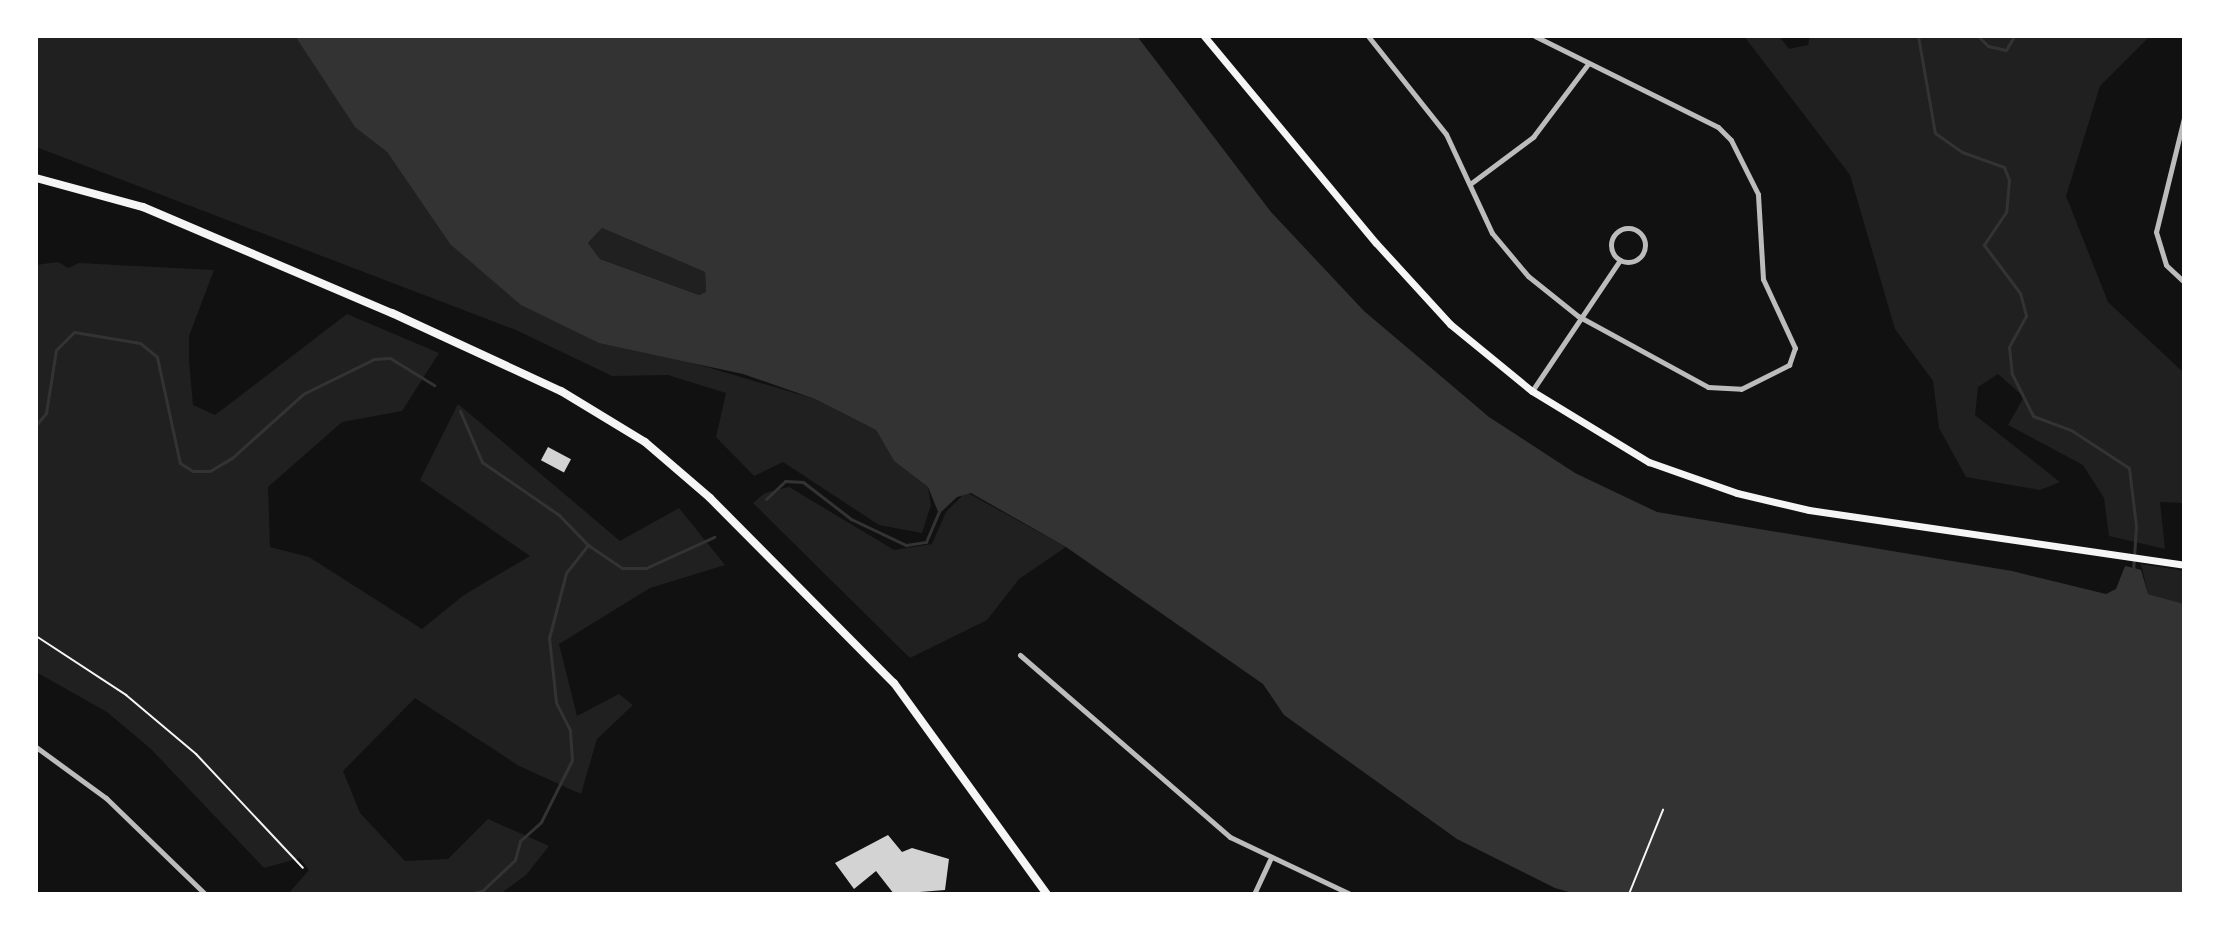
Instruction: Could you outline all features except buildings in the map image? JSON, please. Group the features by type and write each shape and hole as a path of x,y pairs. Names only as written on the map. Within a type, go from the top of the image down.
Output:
{"main road":[{"path":"1204,36 1376,243 1450,324 1532,391 1649,462 1737,493 1809,510 2184,565"},
{"path":"39,179 143,207 392,313 561,391 645,442 710,498 894,683 1047,894"}],"street":[{"path":"1368,36 1446,134 1503,251 1578,316 1708,387 1741,389 1789,365 1794,357 1763,279 1760,202 1746,160 1718,127 1535,36"},
{"path":"1470,184 1533,137 1588,64"},
{"path":"2184,118 2156,232 2166,265 2184,282"},
{"path":"1627,228 1637,231 1644,251 1637,260 1620,260 1613,252 1614,237 1627,228"},
{"path":"1532,391 1578,316 1620,260"},
{"path":"1020,655 1202,816 1270,859 1350,894"},
{"path":"36,747 106,798 205,894"},
{"path":"1254,894 1270,859"}],"path":[{"path":"36,636 126,695 196,754 303,868"},
{"path":"1629,894 1663,810"}],"shaded area":[{"path":"36,36 295,36 355,126 387,152 450,244 680,359 815,399 876,430 894,461 928,487 931,505 922,533 879,525 783,462 754,476 716,437 726,393 668,375 612,376 516,330 36,147"},
{"path":"295,36 1137,36 1271,212 1364,311 1489,417 1575,473 1657,512 2012,571 2106,594 2116,589 2125,566 2141,570 2148,594 2184,604 2184,894 1576,894 1555,888 1457,839 1284,715 1263,684 1066,547 971,493 957,497 939,514 928,487 894,461 876,430 815,399 743,374 599,343 521,305 450,244 387,152 355,127","holes":["602,228 705,272 706,292 699,295 600,259 588,243"]},
{"path":"1744,36 1779,36 1789,49 1808,45 1810,36 2150,36 2100,86 2066,196 2108,302 2184,373 2184,503 2160,502 2165,549 2109,536 2104,498 2083,465 2008,425 2024,397 1998,374 1978,387 1975,415 2060,482 2040,490 1966,477 1939,428 1933,381 1895,329 1850,175"},
{"path":"602,228 705,272 706,292 699,295 600,259 588,243"},
{"path":"58,262 68,268 79,263 214,270 189,336 189,361 193,405 215,415 347,314 439,353 402,411 342,422 268,487 270,547 309,557 422,629 464,595 530,556 420,480 458,404 620,541 679,508 725,565 650,588 559,644 577,716 619,694 633,705 597,739 581,794 519,766 415,698 343,771 360,813 405,861 448,859 488,819 549,846 526,875 500,894 288,894 309,870 300,858 264,868 151,749 107,712 36,672 36,265"},
{"path":"789,487 894,550 932,544 946,512 966,492 1066,547 1019,579 987,620 910,658 753,503 765,493"},
{"path":"2141,564 2184,571 2184,604 2148,594"}],"waterway":[{"path":"1918,36 1935,133 1962,152 2004,167 2009,180 2006,212 1984,245 2020,293 2026,316 2009,347 2012,374 2033,416 2071,430 2129,468 2136,526 2133,572"},
{"path":"1978,36 1988,46 2006,50 2014,36"},
{"path":"36,425 46,413 56,350 74,332 140,343 157,357 180,463 193,471 210,471 232,458 303,394 374,359 390,358 434,385"},
{"path":"460,411 482,462 559,515 588,545 622,568 646,568 714,537"},
{"path":"766,499 785,481 803,482 851,519 906,545 926,542 939,511"},
{"path":"469,894 482,891 515,860 520,841 541,822 572,760 570,730 556,702 549,638 566,573 588,545"}]}
